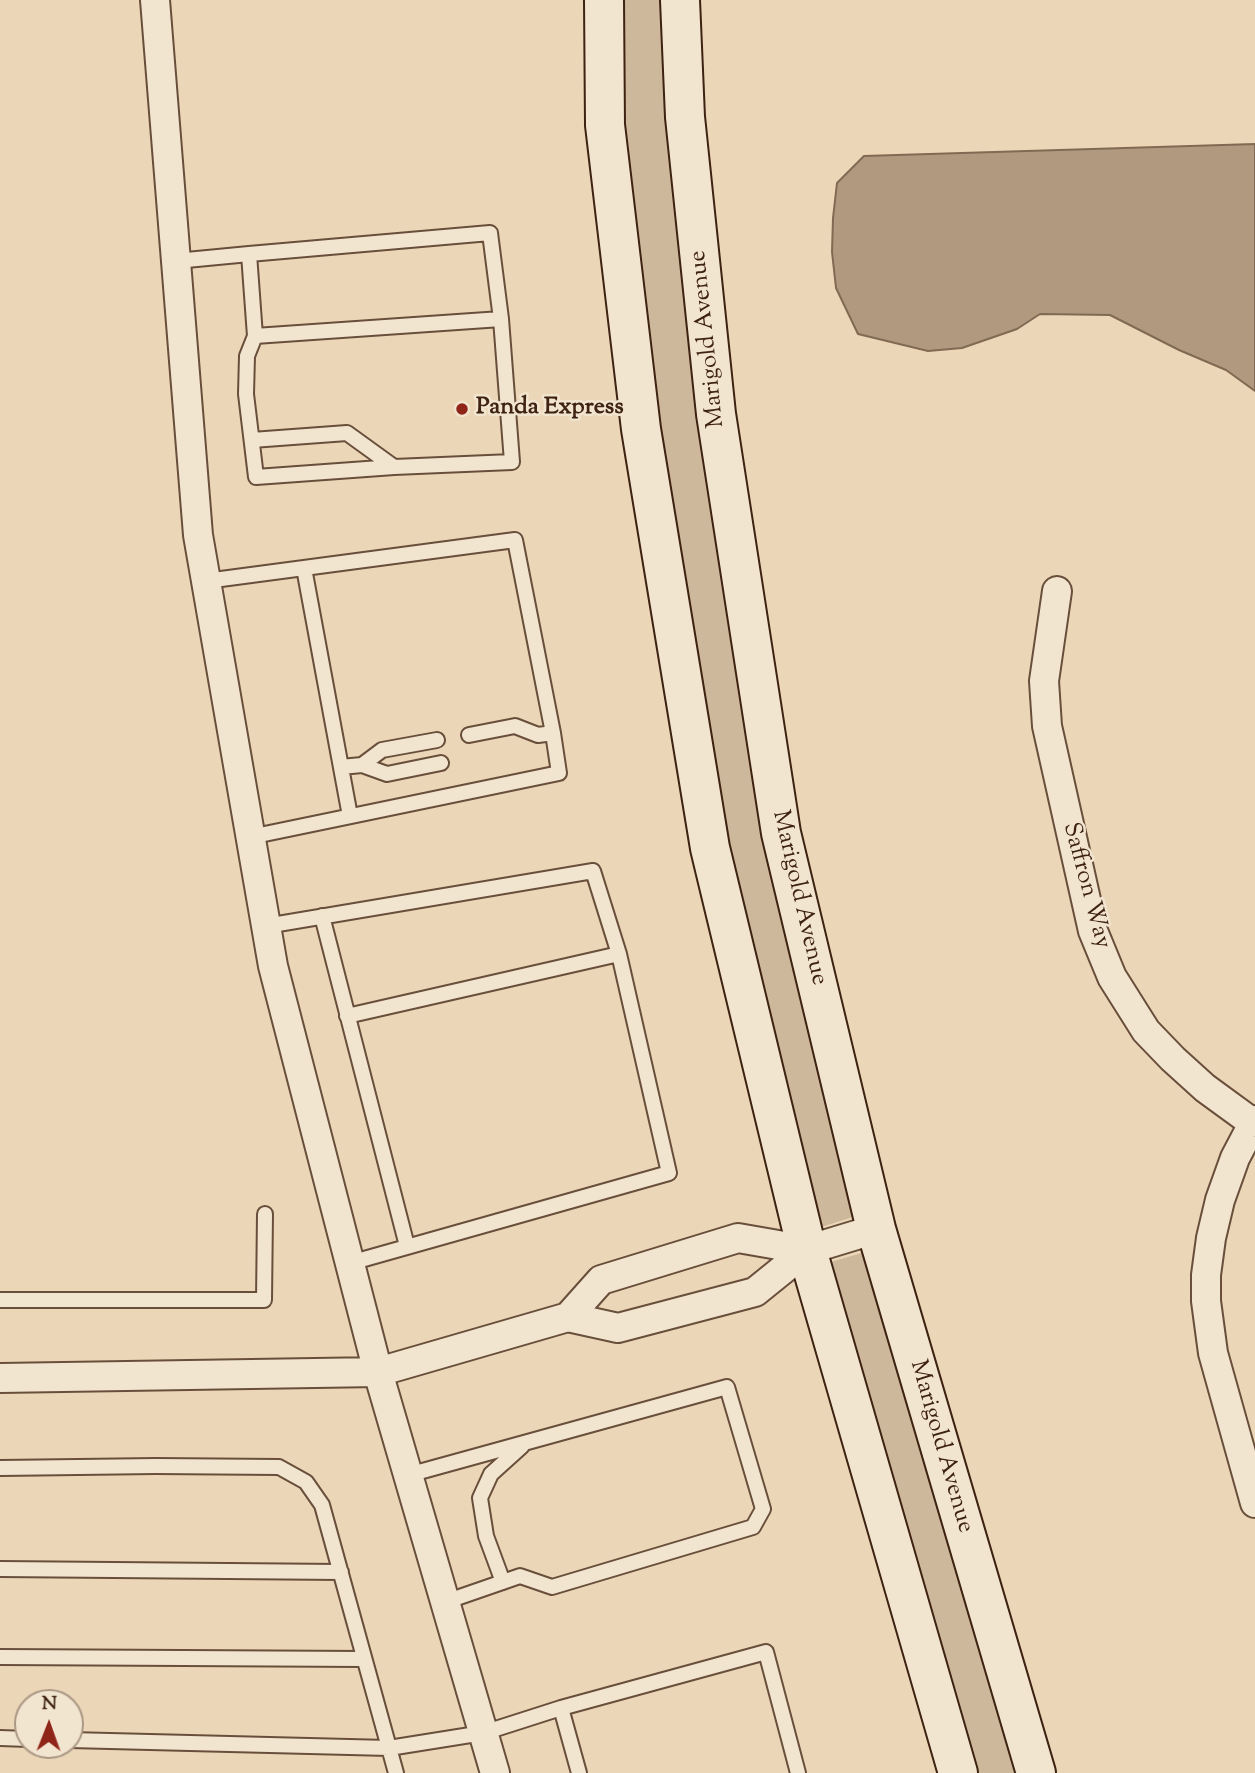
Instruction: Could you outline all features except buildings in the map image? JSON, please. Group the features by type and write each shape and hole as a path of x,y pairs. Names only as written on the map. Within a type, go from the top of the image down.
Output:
{"main road":[{"path":"604,0 605,125 641,429 710,848 807,1250 958,1773"},
{"name":"Marigold Avenue","path":"680,0 685,117 716,414 781,833 876,1229 1037,1773"}],"street":[{"path":"155,0 198,535 273,966 378,1372 495,1773"},
{"name":"Saffron Way","path":"1057,591 1044,681 1047,726 1093,931 1112,977 1146,1031 1205,1088 1254,1122"},
{"path":"1254,1122 1234,1158 1220,1199 1211,1238 1206,1301 1216,1365 1255,1503"},
{"path":"0,1378 378,1372 568,1317 618,1328 755,1292 807,1250 876,1229"},
{"path":"568,1317 601,1280 737,1238 807,1250"}],"lane":[{"path":"176,261 249,254 490,233 501,319 512,462 256,477 246,394 247,356 255,336 249,254"},
{"path":"255,336 501,319"},
{"path":"252,440 347,433 394,467"},
{"path":"206,581 515,540 553,733 559,773 250,837"},
{"path":"304,568 350,816"},
{"path":"469,735 515,726 538,735 553,733"},
{"path":"362,765 382,750 437,740"},
{"path":"341,767 362,765 387,774 441,763"},
{"path":"266,926 593,871 619,954 669,1173 350,1263"},
{"path":"321,916 407,1246"},
{"path":"347,1016 619,954"},
{"path":"0,1300 264,1300 265,1214"},
{"path":"408,1475 727,1387 762,1509 753,1527 552,1587 520,1576 445,1602"},
{"path":"503,1582 486,1536 480,1498 491,1474 524,1444"},
{"path":"0,1468 279,1467 306,1482 322,1505 396,1773"},
{"path":"0,1569 341,1572"},
{"path":"84,1740 389,1748 483,1733 561,1708 766,1651 799,1773"},
{"path":"0,1657 364,1659"},
{"path":"561,1708 579,1773"}],"shaded area":[{"path":"621,0 664,0 856,1216 818,1228 726,844 657,425 621,124"},
{"path":"1255,144 1255,391 1226,370 1110,315 1040,314 1017,329 962,348 928,351 858,334 836,288 832,252 837,183 864,156"},
{"path":"865,1252 1019,1773 975,1773 827,1263"}],"place":[{"name":"Panda Express","path":"462,409"}]}
